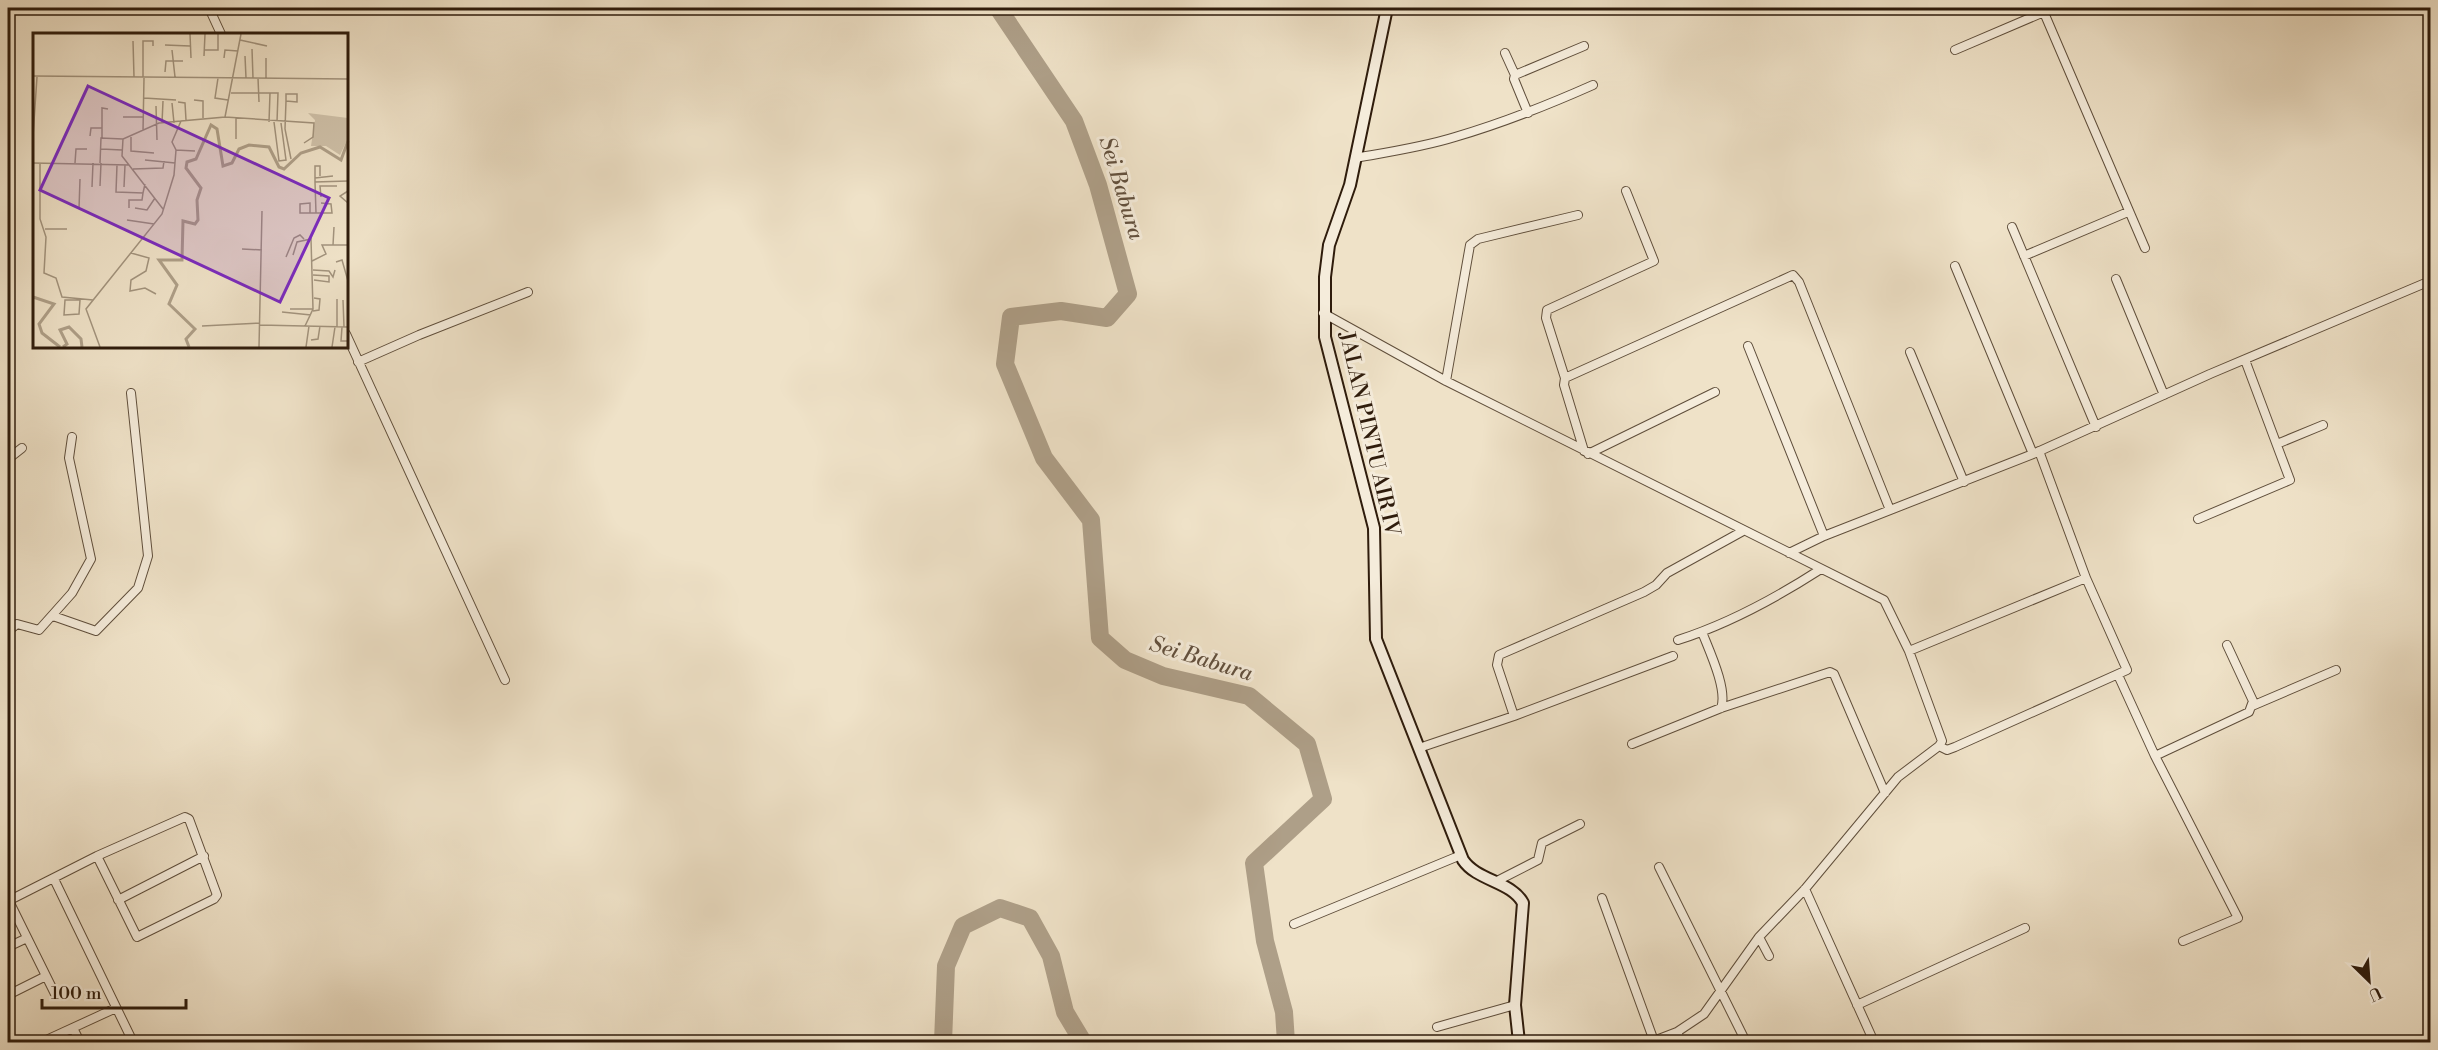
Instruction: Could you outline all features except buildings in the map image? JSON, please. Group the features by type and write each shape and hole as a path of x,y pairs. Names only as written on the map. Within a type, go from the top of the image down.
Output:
{"main road":[{"name":"JALAN PINTU AIR IV","path":"1387,8 1350,185 1329,245 1323,313 1324,337 1374,528 1376,639 1461,855 1470,867 1516,893 1524,907 1515,1005 1519,1042"}],"street":[{"path":"209,8 221,33"},
{"path":"1955,50 2043,10 2145,248"},
{"path":"1515,75 1584,46"},
{"path":"1505,53 1528,113"},
{"path":"1355,158 1432,143 1528,113 1593,84"},
{"path":"1586,452 1564,385 1564,378 1546,318 1547,310 1654,261 1626,191"},
{"path":"2024,256 2128,212"},
{"path":"1446,381 1470,244 1478,239 1578,215"},
{"path":"2012,226 2096,427"},
{"path":"1939,746 1947,750 1955,747 2127,670 1955,266"},
{"path":"1564,378 1792,275 1799,282 1849,399 1890,510"},
{"path":"2116,279 2164,395"},
{"path":"1788,553 1824,536 2036,453 2164,395 2430,281"},
{"path":"358,362 528,292"},
{"path":"1323,313 1446,381 1884,600 1909,651 1942,741 1939,746 1898,777 1805,889 1759,937 1704,1014 1677,1032 1652,1042 1602,898"},
{"path":"348,339 505,680"},
{"path":"1748,346 1824,536"},
{"path":"1910,352 1964,482"},
{"path":"2198,519 2289,482 2290,478 2245,360"},
{"path":"1586,452 1715,392"},
{"path":"53,616 96,631 138,588 148,556 131,393"},
{"path":"2277,444 2323,425"},
{"path":"8,631 17,624 39,630 72,592 91,559 69,458 72,437"},
{"path":"8,459 22,448"},
{"path":"1515,716 1497,665 1499,655 1644,592 1656,585 1667,573 1743,531"},
{"path":"1678,640 1702,632 1785,592 1821,569"},
{"path":"1909,651 2086,578"},
{"path":"1702,632 1717,672 1724,700 1721,708"},
{"path":"2155,756 2249,711 2253,701 2227,645"},
{"path":"1419,748 1515,716 1673,656"},
{"path":"2252,706 2336,670"},
{"path":"1632,744 1721,708 1830,672 1834,674 1885,793"},
{"path":"2118,675 2155,756 2238,918 2183,941"},
{"path":"56,996 8,901 97,856 188,818 217,891 214,899 137,937 97,856"},
{"path":"1495,882 1538,860 1542,843 1580,824"},
{"path":"1294,924 1461,855"},
{"path":"118,900 204,856"},
{"path":"1659,867 1746,1042"},
{"path":"54,879 133,1042"},
{"path":"1805,889 1874,1042"},
{"path":"1857,1005 2025,928"},
{"path":"1759,937 1768,957"},
{"path":"8,946 27,938"},
{"path":"8,995 46,976"},
{"path":"1437,1027 1515,1005"},
{"path":"42,1042 116,1008"},
{"path":"73,1028 80,1042"},
{"path":"1677,1032 1681,1042"}],"waterway":[{"name":"Sei Babura","path":"998,8 1074,121 1098,185 1128,294 1107,318 1061,311 1011,317 1005,364 1044,458 1091,520 1100,638 1125,660 1163,676 1249,696 1307,744 1323,799 1254,863 1265,941 1284,1012 1286,1042"},
{"name":"Sei Babura","path":"943,1042 946,966 963,926 1000,908 1030,918 1051,956 1065,1012 1083,1042"}]}
